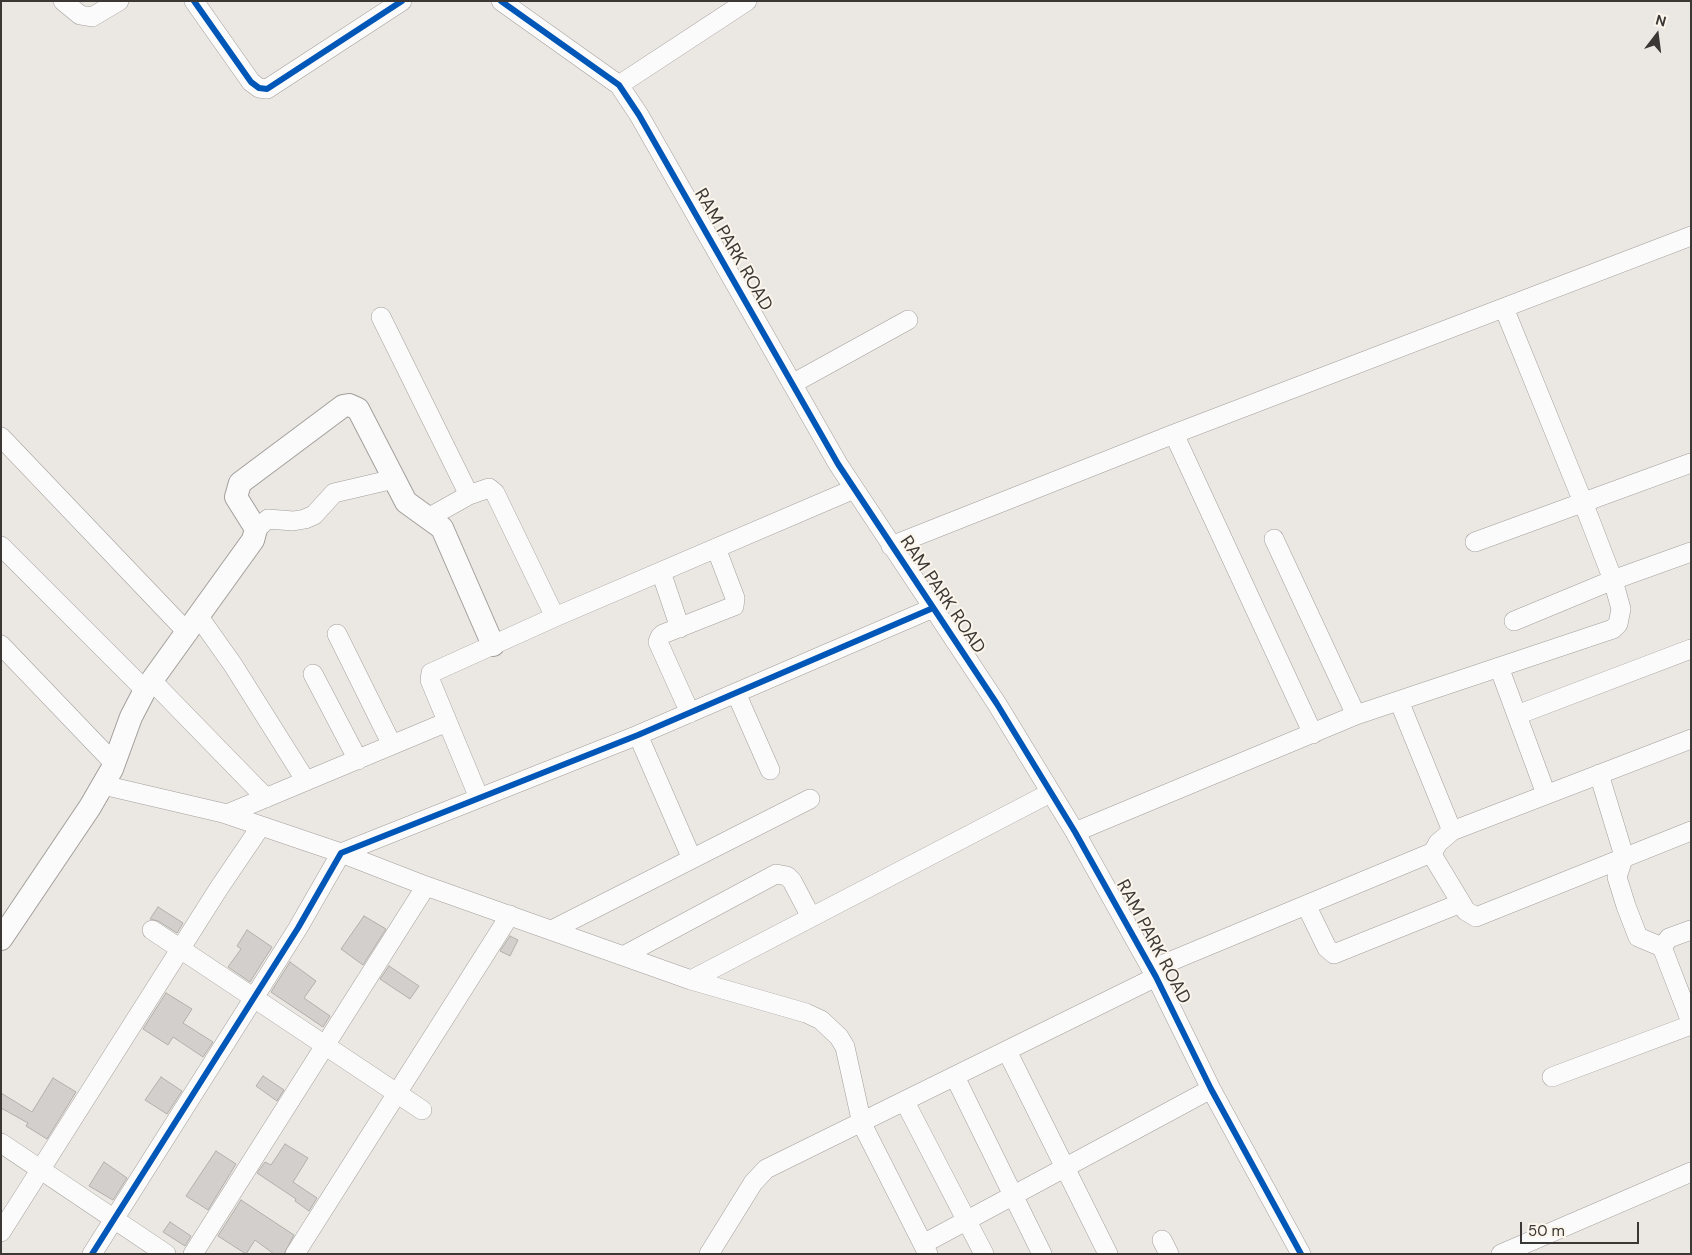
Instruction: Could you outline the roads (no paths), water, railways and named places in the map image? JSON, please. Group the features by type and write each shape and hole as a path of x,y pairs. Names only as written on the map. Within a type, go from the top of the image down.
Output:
{"street":[{"path":"63,1 80,15 92,17 119,1"},
{"path":"194,1 252,82 259,88 267,89 402,1"},
{"name":"RAM PARK ROAD","path":"501,1 619,85 639,114 792,384 854,489 997,704 1075,832 1154,973 1211,1089 1300,1254"},
{"path":"619,85 747,1"},
{"path":"891,546 1174,434 1691,236"},
{"path":"1075,832 1356,715 1613,629 1621,617 1613,580 1584,502 1504,308"},
{"path":"381,317 469,495"},
{"path":"792,384 908,320"},
{"path":"256,529 236,498 240,483 343,406 349,405 358,409 406,502 418,513 442,528 493,645"},
{"path":"1174,434 1313,734"},
{"path":"1,438 233,665 306,781"},
{"path":"1475,542 1691,463"},
{"path":"1,939 103,785 114,763 131,717 149,685 253,540 256,529 268,519 294,521 305,519 314,515 334,493 394,479"},
{"path":"428,518 469,495 489,488 495,493 555,617"},
{"path":"479,798 430,680 431,673 555,617 854,489"},
{"path":"1274,539 1356,715"},
{"path":"1,546 266,798"},
{"path":"690,713 658,642 664,634 730,608 735,602 716,548"},
{"path":"1514,621 1613,580 1691,552"},
{"path":"661,572 680,628"},
{"path":"92,1254 254,998 341,853 638,735 933,608"},
{"path":"337,634 392,745"},
{"path":"1,646 114,763"},
{"path":"1517,715 1691,649"},
{"path":"1499,667 1546,794"},
{"path":"313,674 358,760"},
{"path":"736,693 770,770"},
{"path":"1399,701 1452,831"},
{"path":"227,814 447,722"},
{"path":"638,735 692,859"},
{"path":"1432,854 1438,843 1452,831 1691,740"},
{"path":"1552,1077 1691,1023 1662,947 1638,937 1617,877 1624,856 1599,774"},
{"path":"103,785 227,814 341,853 426,886 690,980 806,1013 830,1027 845,1047 862,1124 926,1249 967,1221 1211,1089"},
{"path":"690,980 1050,792"},
{"path":"552,930 810,799"},
{"path":"1,1232 261,826"},
{"path":"1432,854 1470,915 1483,915 1624,856 1691,831"},
{"path":"708,1254 752,1183 766,1169 955,1078 1154,973 1306,905 1432,854"},
{"path":"623,956 776,874 787,876 792,881 811,917"},
{"path":"193,1254 426,886"},
{"path":"1306,905 1327,948 1334,954 1461,903"},
{"path":"295,1254 510,915"},
{"path":"152,930 422,1110"},
{"path":"1662,947 1669,938 1691,930"},
{"path":"1007,1051 1108,1254"},
{"path":"955,1078 1042,1254"},
{"path":"905,1102 984,1254"},
{"path":"1,1143 166,1254"},
{"path":"1501,1254 1691,1172"}]}
